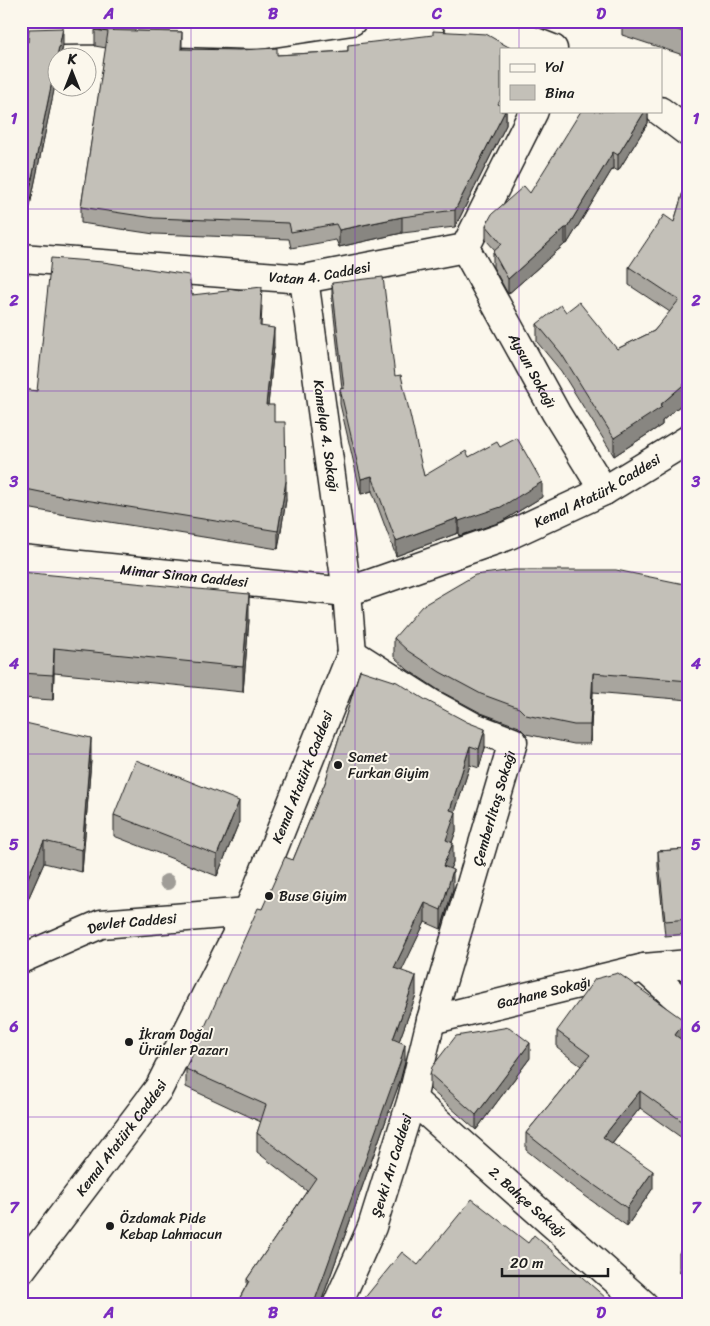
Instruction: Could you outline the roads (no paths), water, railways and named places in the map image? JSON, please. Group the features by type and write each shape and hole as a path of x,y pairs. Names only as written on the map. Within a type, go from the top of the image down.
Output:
{"street":[{"path":"21,31 104,30 259,35 352,21"},
{"path":"456,21 492,25 550,48"},
{"path":"465,248 533,112"},
{"path":"661,112 689,133"},
{"name":"Vatan 4. Caddesi","path":"21,258 304,280 465,248"},
{"name":"Aysun Sokağı","path":"465,248 556,412 604,491"},
{"name":"Kamelya 4. Sokağı","path":"304,280 347,592"},
{"name":"Kemal Atatürk Caddesi","path":"21,1270 158,1088 248,912 352,653 347,592 507,536 604,491 689,439"},
{"name":"Mimar Sinan Caddesi","path":"21,559 347,592"},
{"name":"Çemberlitaş Sokağı","path":"352,653 432,704 474,727 513,742 430,1020"},
{"name":"Devlet Caddesi","path":"21,959 102,924 248,912"},
{"name":"Gazhane Sokağı","path":"430,1020 644,968 689,964"},
{"path":"644,968 689,1009"},
{"name":"Şevki Arı Caddesi","path":"337,1305 372,1227 412,1099 430,1020"},
{"name":"2. Bahçe Sokağı","path":"412,1099 644,1305"}],"place":[{"name":"Samet Furkan Giyim","path":"338,765"},
{"name":"Buse Giyim","path":"269,896"},
{"name":"İkram Doğal Ürünler Pazarı","path":"129,1042"},
{"name":"Özdamak Pide Kebap Lahmacun","path":"110,1226"}]}
